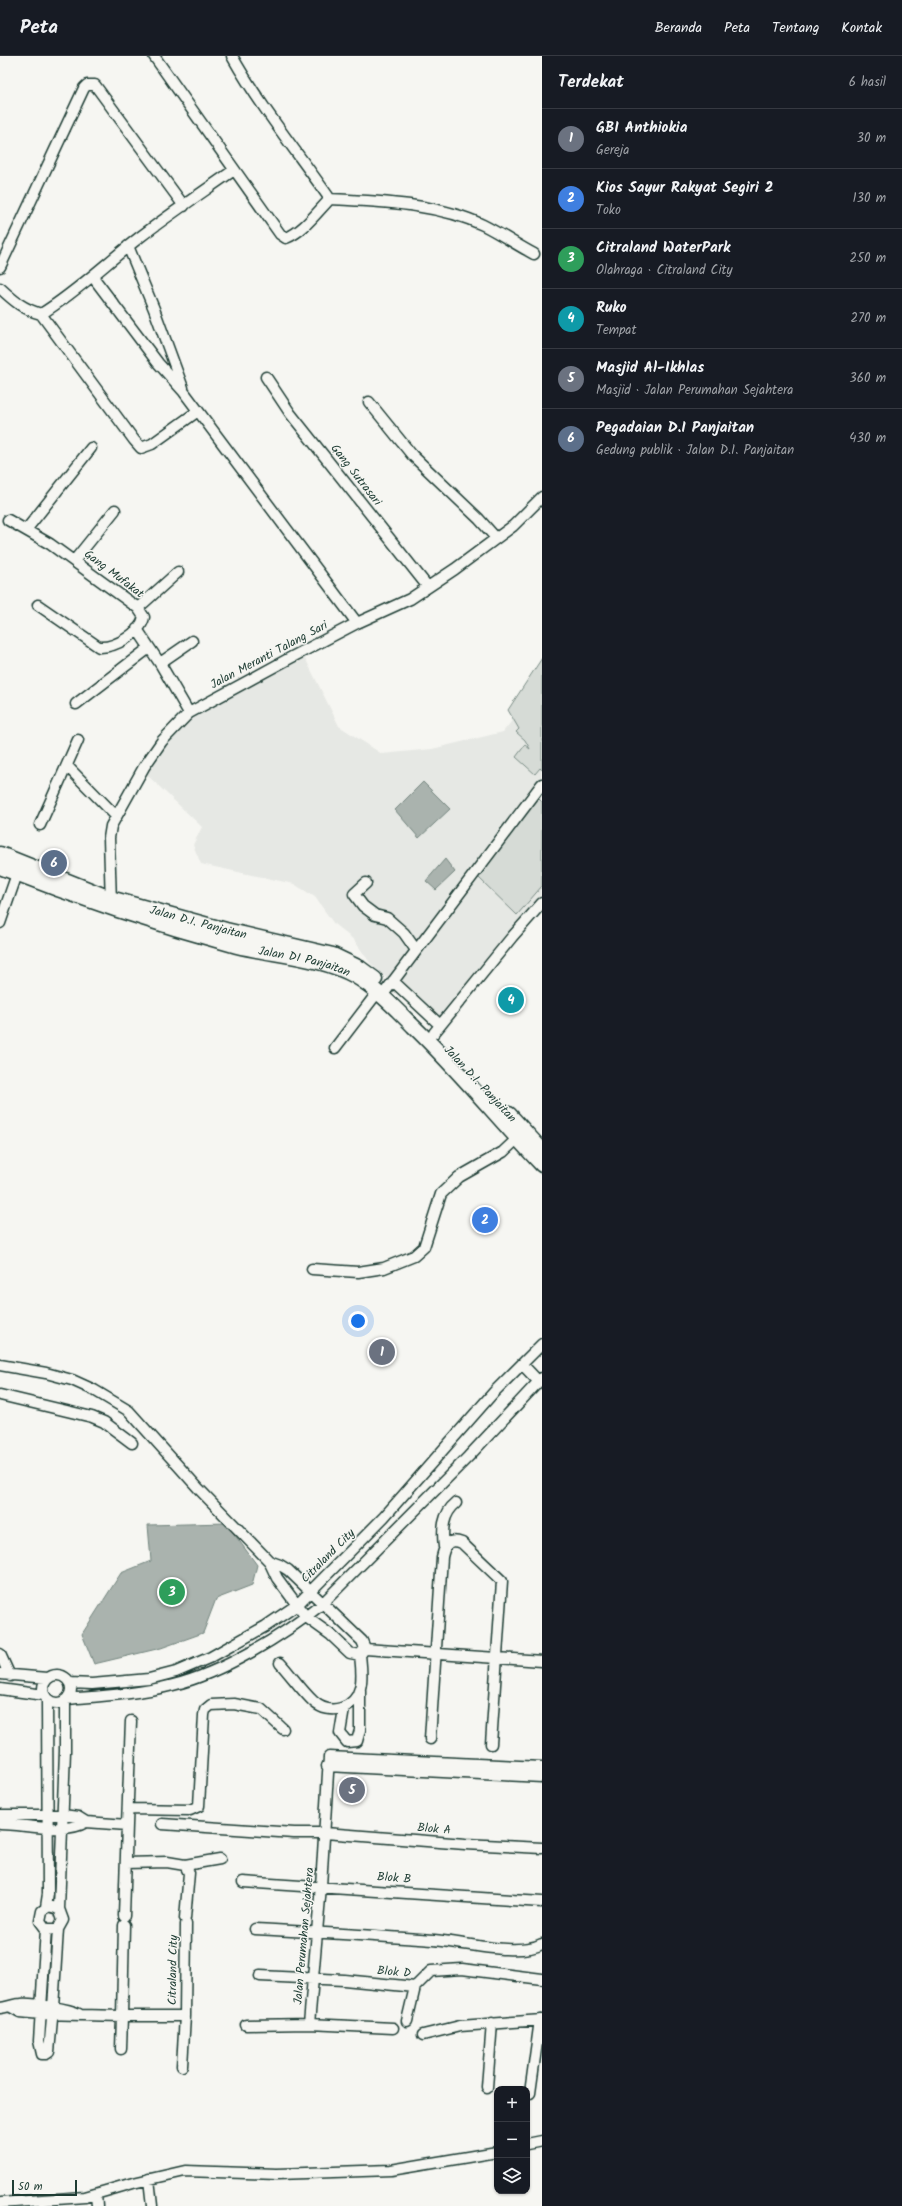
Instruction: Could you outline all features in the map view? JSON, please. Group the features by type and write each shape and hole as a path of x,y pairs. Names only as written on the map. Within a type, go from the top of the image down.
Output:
{"highway":[{"path":"0,854 111,903"},
{"name":"Jalan DI Panjaitan","path":"0,867 17,874 111,903 240,946 313,962 341,970 363,982 385,990 452,1065 522,1135 542,1165"},
{"name":"Jalan D.I. Panjaitan","path":"385,990 411,1004 437,1029 522,1135 542,1150"}],"street":[{"path":"154,56 280,234 286,238 294,235 303,228 330,199"},
{"path":"232,56 265,110 330,199"},
{"path":"0,267 84,88 87,85 95,85 184,206"},
{"path":"41,314 82,283 93,277 128,246 234,170"},
{"path":"330,199 406,205 451,214 483,225 534,254"},
{"path":"128,246 154,309 184,392"},
{"path":"93,277 158,363 184,392 357,623"},
{"path":"0,288 18,305 27,310 41,314 141,448 152,444 198,411"},
{"name":"Gang Sutrasari","path":"266,377 290,413 428,587"},
{"path":"369,402 412,456 479,519 496,538"},
{"path":"26,530 92,448"},
{"name":"Jalan Meranti Talang Sari","path":"111,903 109,838 116,816 136,779 162,741 189,714 241,683 357,623 410,599 496,538 527,514 542,497"},
{"path":"74,561 115,510"},
{"name":"Gang Mufakat","path":"8,520 74,561 138,608 144,617 143,622 137,629"},
{"path":"138,608 178,572"},
{"path":"38,605 99,647 115,645 137,629 160,663 189,714"},
{"path":"160,663 192,641"},
{"path":"76,704 149,648"},
{"path":"40,825 78,740"},
{"path":"67,766 116,816"},
{"path":"335,1048 356,1018 385,990 541,788"},
{"path":"0,923 17,874"},
{"path":"366,883 354,894 363,906 375,915 387,918 404,934 416,950"},
{"path":"437,1029 542,903"},
{"path":"312,1269 358,1272 384,1268 414,1256 424,1247 441,1194 459,1177 503,1152 522,1135"},
{"name":"Citraland City","path":"5,1675 48,1678 58,1674 66,1677 70,1683 92,1684 149,1679 176,1672 211,1657 266,1626 297,1605 384,1517 522,1364 542,1344"},
{"path":"0,1689 46,1697 56,1703 66,1700 153,1690 189,1681 233,1662 306,1617 322,1604 468,1457 540,1380 522,1364"},
{"path":"0,1365 46,1373 72,1380 94,1390 129,1411 199,1489 269,1561 277,1578 306,1617 350,1653 436,1653 542,1660"},
{"path":"0,1394 92,1417 104,1422 132,1443"},
{"path":"430,1739 442,1556 444,1547 444,1523 447,1513 456,1503"},
{"path":"444,1547 448,1542 454,1540 462,1544 502,1581 498,1658 490,1744"},
{"path":"269,1561 280,1564 311,1591 322,1604 362,1640 363,1652 360,1690 360,1730 357,1740 347,1742 340,1733 344,1709 360,1690"},
{"path":"0,1654 5,1675"},
{"path":"280,1663 314,1702 323,1708 334,1710 344,1709"},
{"path":"48,1678 43,1686 46,1697 48,1737 48,1894 46,1907 40,1916 42,1926 46,1929 58,1929"},
{"path":"46,1929 39,2040 42,2054 48,2052 53,2011 58,1929 63,1920 59,1909 63,1828 66,1700 71,1690 70,1683"},
{"path":"128,1809 190,1810 199,1806 204,1715 210,1705 234,1704 256,1707 261,1709 283,1729"},
{"path":"121,2049 131,1721"},
{"path":"48,1737 65,1738"},
{"path":"542,1766 332,1756 329,1757 327,1766 542,1777"},
{"name":"Jalan Perumahan Sejahtera","path":"309,2024 325,1832 327,1766"},
{"path":"0,1815 63,1815 78,1817 86,1822 127,1825"},
{"path":"0,1824 63,1828 80,1826 86,1822"},
{"name":"Blok A","path":"162,1824 294,1833 325,1832 465,1844 542,1848"},
{"path":"126,1863 167,1862 185,1865 220,1859"},
{"name":"Citraland City","path":"182,2066 185,2016 186,1921 189,1873 185,1865"},
{"name":"Blok B","path":"243,1882 321,1886 542,1902"},
{"path":"46,1907 53,1906 59,1909"},
{"path":"255,1929 448,1941 480,1947 526,1949 535,1948 542,1944"},
{"name":"Blok D","path":"260,1976 415,1987 431,1971 435,1970 462,1969 542,1979"},
{"path":"407,2021 415,1987"},
{"name":"Citraland City","path":"0,2008 11,2007 20,2012 53,2011 68,2016 79,2014 185,2016"},
{"path":"423,2035 460,2026 541,2020 530,2093"},
{"path":"487,2087 492,2023"},
{"path":"246,2025 309,2024 394,2028"},
{"path":"530,2143 542,2141"},
{"path":"0,2203 96,2195 149,2179 185,2171 278,2174 391,2170 494,2153"},
{"path":"149,2179 152,2206"},
{"path":"96,2195 97,2206"}],"shaded area":[{"path":"303,654 339,726 382,754 432,749 503,732 542,683 542,909 502,957 445,1031 371,964 354,940 334,924 315,897 294,884 201,864 193,845 202,827 145,773 189,717"},
{"path":"542,658 542,770 540,768 535,774 516,757 525,745 530,749 525,740 516,732 519,729 508,710"},
{"path":"423,782 450,809 419,838 395,810"},
{"path":"537,797 542,802 542,886 517,915 478,877"},
{"path":"445,859 455,872 436,890 426,881"},
{"path":"226,1523 257,1565 252,1585 216,1599 203,1633 161,1648 94,1664 82,1634 121,1573 151,1561 148,1525"}],"place":[{"name":"Pegadaian D.I Panjaitan","path":"54,863"},
{"name":"Ruko","path":"511,1000"},
{"name":"Kios Sayur Rakyat Segiri 2","path":"485,1220"},
{"name":"GBI Anthiokia","path":"382,1352"},
{"name":"Citraland WaterPark","path":"172,1592"},
{"name":"Masjid Al-Ikhlas","path":"352,1790"}]}
